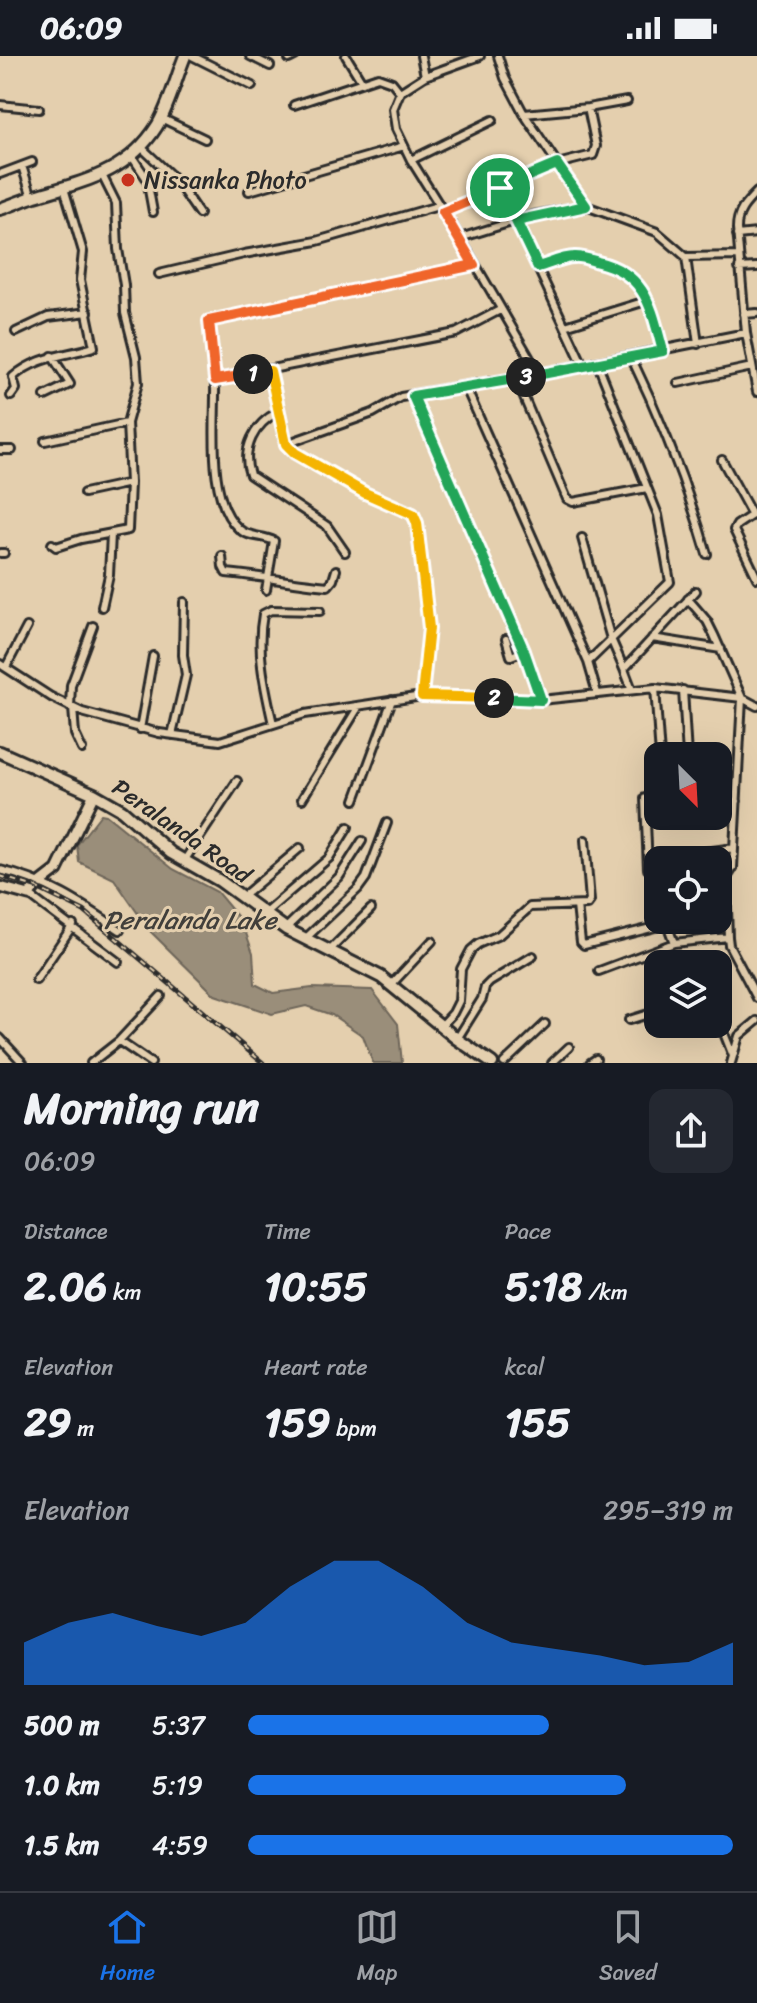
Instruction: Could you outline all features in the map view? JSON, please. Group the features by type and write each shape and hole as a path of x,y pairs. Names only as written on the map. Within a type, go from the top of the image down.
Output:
{"main road":[{"path":"0,209 102,175 141,147 160,118 185,56"},
{"name":"Peralanda Road","path":"0,752 94,794 122,810 152,838 220,881 286,929 331,949 391,985 492,1063"}],"street":[{"path":"192,56 252,86"},
{"path":"250,56 270,66"},
{"path":"346,56 362,82"},
{"path":"421,56 425,76"},
{"path":"480,56 425,76 400,92 393,109 396,129 411,160 539,374"},
{"path":"498,56 505,78 524,114 586,206"},
{"path":"294,105 378,77 392,82 400,92"},
{"path":"524,114 627,101"},
{"path":"0,105 39,109"},
{"path":"159,274 317,241 440,209 557,164 593,155 596,152 588,108"},
{"path":"160,118 205,139"},
{"path":"411,160 493,120"},
{"path":"249,191 404,146"},
{"path":"141,147 175,179 199,214"},
{"path":"131,155 139,172 147,179 153,212"},
{"path":"0,174 32,162"},
{"path":"22,166 32,197"},
{"path":"52,544 56,547 128,530 130,483 127,423 138,383 136,357 125,313 116,203 102,175"},
{"path":"11,396 16,389 13,377 28,366 52,356 91,348 94,344 80,280 83,252 64,188"},
{"path":"757,192 737,217 746,333 757,392"},
{"path":"460,238 516,221 586,206 657,232 686,257 698,344"},
{"path":"516,221 583,365"},
{"path":"737,235 757,233"},
{"path":"538,267 575,256 616,266 631,275 639,284 663,351"},
{"path":"686,257 738,256"},
{"path":"266,590 274,541 236,527 219,488 215,380 209,321 474,265"},
{"path":"739,268 757,267"},
{"path":"565,326 646,301"},
{"path":"215,380 456,333 500,310"},
{"path":"16,332 48,317 88,312"},
{"path":"744,314 757,313"},
{"path":"286,444 373,413 401,397 516,379 746,333"},
{"path":"45,396 70,384 52,356"},
{"path":"631,357 690,493 707,554"},
{"path":"588,662 670,582 658,515 597,362"},
{"path":"678,383 752,367"},
{"path":"270,371 286,444 295,453 365,493 413,514 417,523 429,628 422,696"},
{"path":"516,379 567,499 573,502 647,488"},
{"path":"466,388 588,662 597,693"},
{"path":"413,396 524,651 541,700"},
{"path":"278,412 258,426 247,451 246,464 250,475 327,526 345,552"},
{"path":"45,441 127,423"},
{"path":"0,450 12,450"},
{"path":"722,460 752,515 734,530 757,578"},
{"path":"84,493 130,483"},
{"path":"102,607 109,575 111,534"},
{"path":"582,538 611,639 632,690"},
{"path":"222,556 226,573 328,586 336,570"},
{"path":"624,669 696,591"},
{"path":"688,599 707,621 742,698 733,868 726,879 728,937 729,945 757,998"},
{"path":"172,735 186,675 183,655 184,602"},
{"path":"273,724 261,661 263,614 271,610 320,611"},
{"path":"82,749 75,734 72,708 74,674 93,626"},
{"path":"27,627 3,665 72,708 140,729 220,741 305,714 422,696 541,700 655,688 742,698 757,706"},
{"path":"652,638 721,649"},
{"path":"506,639 511,656 524,651"},
{"path":"140,729 153,656"},
{"path":"655,688 659,742"},
{"path":"683,690 686,742"},
{"path":"355,800 392,700"},
{"path":"302,799 359,705"},
{"path":"184,861 237,781"},
{"path":"29,895 57,870 94,794"},
{"path":"732,801 737,801"},
{"path":"305,939 366,878 387,823"},
{"path":"264,914 329,858 348,827"},
{"path":"441,1026 459,1001 461,969 471,950 478,944 499,935 530,907 587,905 590,901 585,840"},
{"path":"286,929 339,877 362,841"},
{"path":"242,897 300,848"},
{"path":"0,870 42,882 120,930"},
{"path":"0,887 29,895 73,925 118,962"},
{"path":"577,906 581,942 584,945 644,928"},
{"path":"331,949 371,909"},
{"path":"36,980 73,925"},
{"path":"671,934 674,943"},
{"path":"599,971 674,943 728,937"},
{"path":"391,985 432,941"},
{"path":"457,1039 482,999 485,987 533,956"},
{"path":"91,1063 119,1041 161,996"},
{"path":"629,1020 644,1015"},
{"path":"732,1060 739,1036 757,1021"},
{"path":"504,1063 545,1024"},
{"path":"0,1038 23,1063"},
{"path":"725,1038 732,1060"},
{"path":"119,1041 151,1063"},
{"path":"552,1063 569,1047"}],"water":[{"name":"Peralanda Lake","path":"101,814 173,869 217,892 242,922 253,953 255,984 273,993 312,988 372,990 398,1024 402,1063 373,1063 363,1036 332,1015 306,1006 272,1014 215,995 150,931 114,879 79,862 77,845"}],"railway":[{"path":"0,876 35,887 84,911 263,1063"}],"place":[{"name":"Nissanka Photo","path":"128,180"}],"route":[{"path":"557,164 586,206 516,221 538,267 575,256 616,266 631,275 639,284 663,351 413,396 524,651 541,700 422,696 429,628 417,523 413,514 365,493 295,453 286,444 270,371 215,380 209,321 474,265 443,212 500,188 557,164"}]}
